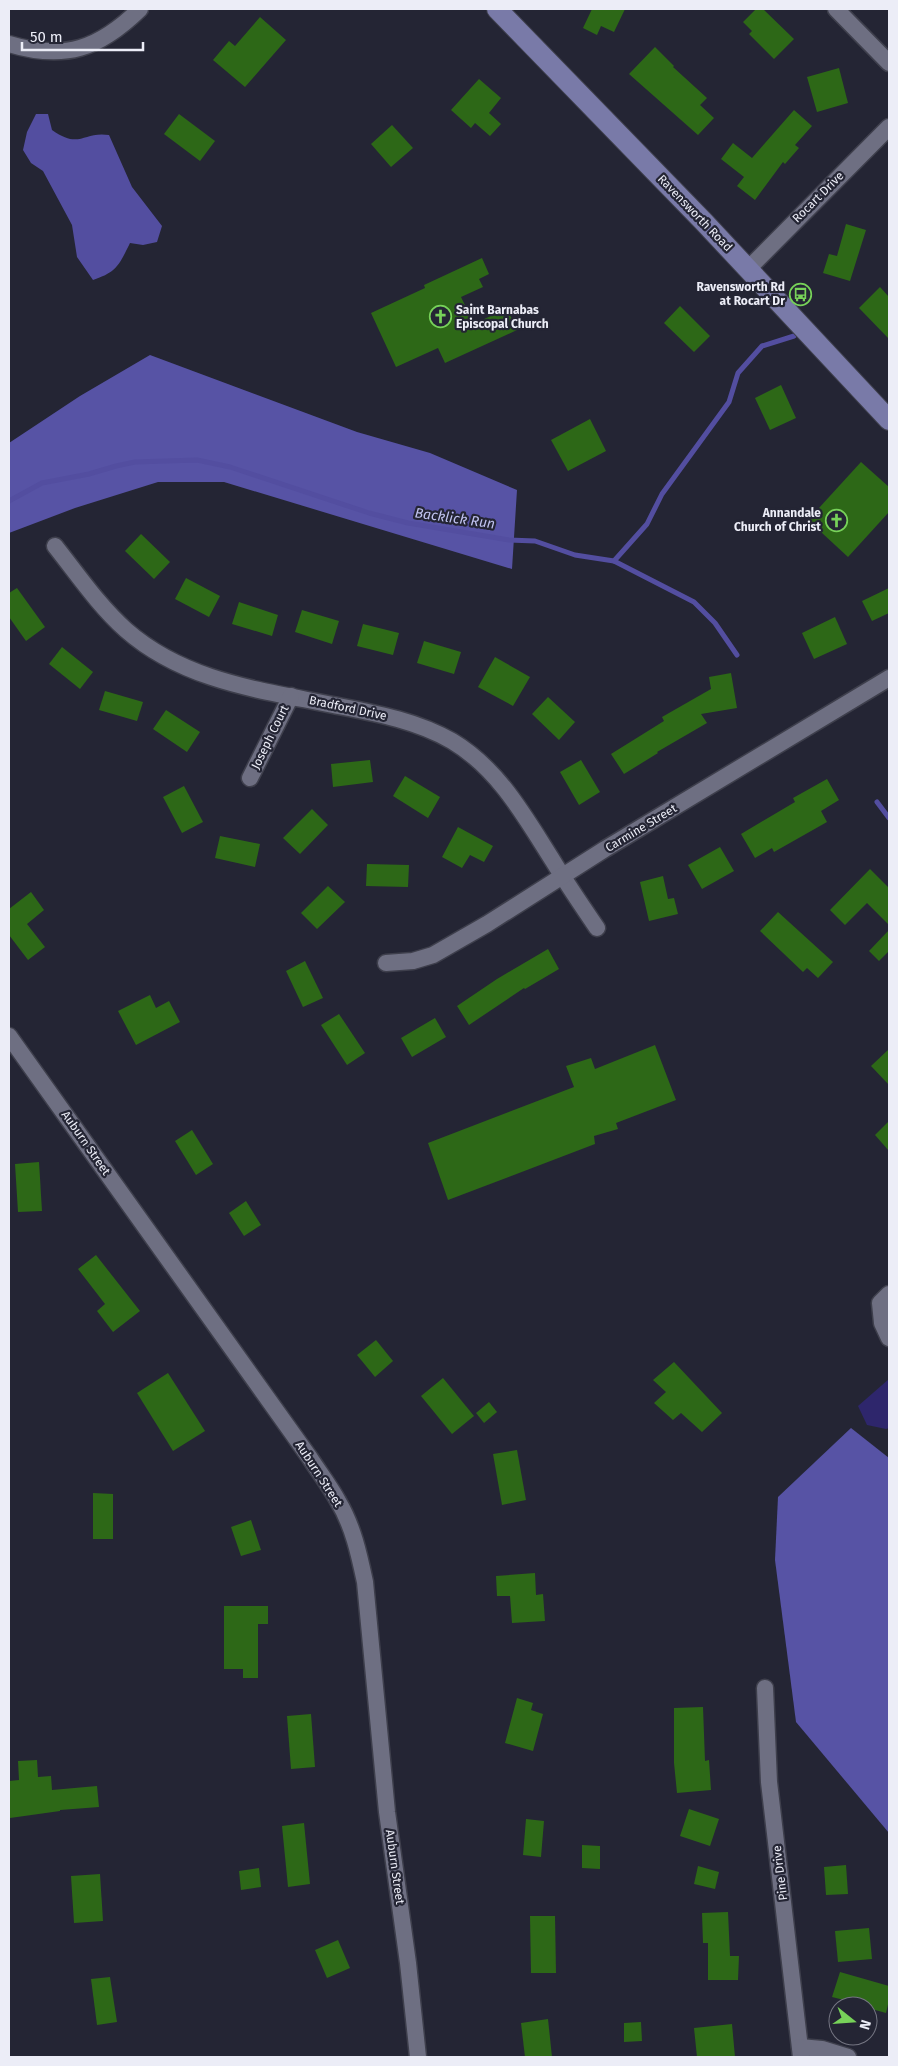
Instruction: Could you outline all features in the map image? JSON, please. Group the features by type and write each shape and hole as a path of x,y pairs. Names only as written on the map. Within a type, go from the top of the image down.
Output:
{"main road":[{"name":"Ravensworth Road","path":"497,9 748,269 889,420"}],"street":[{"path":"9,44 27,49 51,52 94,44 111,35 140,9"},
{"path":"836,9 854,16 889,63"},
{"name":"Rocart Drive","path":"748,269 889,127"},
{"name":"Bradford Drive","path":"55,546 104,609 126,630 151,649 180,666 209,678 231,684 395,717 424,727 452,742 498,780 514,800 562,877 597,928"},
{"name":"Carmine Street","path":"386,962 413,961 433,955 889,678"},
{"name":"Joseph Court","path":"250,778 290,696"},
{"name":"Auburn Street","path":"9,1036 310,1458 338,1501 353,1534 365,1582 388,1812 418,2057"},
{"path":"889,1294 880,1303 882,1323 889,1338"},
{"name":"Pine Drive","path":"765,1688 770,1782 800,2052"},
{"path":"800,2052 822,2049 848,2057"}],"shaded area":[{"path":"36,114 48,114 52,130 69,139 100,134 109,135 132,187 162,226 157,242 143,245 130,243 123,257 112,271 93,280 77,257 72,225 43,171 31,163 23,150 27,132"},
{"path":"150,355 357,432 430,453 517,490 512,569 224,482 158,482 75,508 9,533 9,443 80,396"},
{"path":"889,1379 889,1428 867,1425 858,1406"},
{"path":"851,1428 889,1458 889,1833 796,1722 775,1560 778,1497"}],"building":[{"path":"592,9 625,9 614,32 601,26 597,35 583,28"},
{"path":"756,9 763,9 794,39 774,59 749,34 752,31 743,22"},
{"path":"260,17 286,40 245,87 213,60 229,41 235,46"},
{"path":"655,47 673,67 707,98 700,105 714,118 698,135 629,74"},
{"path":"839,68 848,103 817,112 807,77"},
{"path":"479,79 501,98 489,113 501,124 490,136 475,123 471,128 451,110"},
{"path":"794,110 812,126 795,145 799,148 785,164 783,162 755,200 737,186 744,177 721,159 733,143 752,158"},
{"path":"179,114 215,141 200,161 164,134"},
{"path":"392,125 413,148 391,167 371,144"},
{"path":"846,224 866,230 850,281 823,273 829,254 837,256"},
{"path":"482,258 489,274 479,279 483,287 461,297 474,324 507,308 517,330 445,363 438,348 396,367 371,313 425,288 424,285"},
{"path":"880,287 889,297 889,339 859,308"},
{"path":"680,306 710,336 694,352 664,323"},
{"path":"781,385 796,418 770,430 755,398"},
{"path":"590,419 606,451 568,471 551,440"},
{"path":"861,462 889,487 889,512 848,557 808,520"},
{"path":"141,534 170,562 154,579 125,551"},
{"path":"186,578 220,596 209,617 175,599"},
{"path":"17,588 45,627 26,641 9,617 9,593"},
{"path":"889,588 889,613 872,621 862,601"},
{"path":"239,602 278,615 272,636 232,624"},
{"path":"302,610 339,621 332,644 295,632"},
{"path":"835,617 847,644 814,659 802,633"},
{"path":"363,624 399,633 393,655 357,646"},
{"path":"424,641 461,652 454,674 417,663"},
{"path":"62,647 93,672 80,689 49,664"},
{"path":"495,657 530,677 513,706 478,687"},
{"path":"731,673 737,708 701,714 707,723 624,774 611,754 664,721 662,717 711,689 709,677"},
{"path":"105,691 143,702 137,721 99,710"},
{"path":"548,697 575,722 559,740 532,714"},
{"path":"166,710 200,732 187,752 153,729"},
{"path":"370,760 373,782 333,787 331,764"},
{"path":"581,760 600,792 579,805 560,772"},
{"path":"405,776 440,797 428,818 393,796"},
{"path":"827,779 839,800 821,811 827,822 774,852 772,848 755,858 741,834 795,802 793,798"},
{"path":"184,786 203,822 182,833 163,797"},
{"path":"312,809 328,825 300,854 283,838"},
{"path":"458,827 493,846 484,862 470,855 462,868 442,857"},
{"path":"220,836 260,844 255,867 215,858"},
{"path":"720,847 734,871 702,889 688,865"},
{"path":"367,864 409,865 408,887 366,886"},
{"path":"870,869 889,888 889,925 867,903 845,925 830,910"},
{"path":"663,876 668,899 674,898 678,914 649,921 640,882"},
{"path":"328,886 345,902 317,929 301,913"},
{"path":"31,892 44,910 27,924 45,947 28,960 9,935 9,909"},
{"path":"778,912 833,962 818,978 807,968 803,972 760,931"},
{"path":"889,930 889,951 879,961 869,951"},
{"path":"548,949 559,969 524,988 469,1025 457,1006 497,979"},
{"path":"305,961 323,998 303,1007 286,971"},
{"path":"150,995 156,1008 169,1001 180,1022 136,1045 118,1011"},
{"path":"339,1014 365,1053 347,1065 321,1025"},
{"path":"435,1018 446,1037 412,1057 401,1038"},
{"path":"655,1045 676,1100 616,1123 618,1129 594,1136 595,1144 448,1200 428,1143 574,1087 566,1066 591,1058 595,1069"},
{"path":"889,1049 889,1085 871,1066"},
{"path":"889,1121 889,1151 875,1135"},
{"path":"192,1130 213,1164 196,1175 175,1141"},
{"path":"39,1162 42,1211 18,1212 15,1164"},
{"path":"246,1201 261,1225 244,1236 229,1213"},
{"path":"96,1255 140,1311 113,1332 97,1311 105,1304 78,1269"},
{"path":"376,1340 393,1361 375,1377 357,1355"},
{"path":"674,1362 722,1413 702,1432 681,1413 673,1420 654,1403 666,1392 653,1380"},
{"path":"168,1373 205,1431 173,1451 137,1393"},
{"path":"443,1378 474,1416 452,1434 421,1396"},
{"path":"489,1402 497,1412 484,1423 476,1413"},
{"path":"517,1450 526,1500 502,1505 493,1454"},
{"path":"93,1493 113,1494 113,1539 93,1539"},
{"path":"251,1520 261,1550 241,1556 231,1527"},
{"path":"535,1573 536,1595 543,1594 545,1621 512,1623 510,1596 497,1596 496,1576"},
{"path":"224,1606 268,1606 268,1624 258,1624 258,1678 243,1678 243,1669 224,1669"},
{"path":"517,1698 533,1703 531,1710 543,1714 533,1751 505,1743"},
{"path":"703,1707 705,1761 709,1760 711,1790 677,1793 674,1763 674,1708"},
{"path":"311,1714 315,1767 291,1769 287,1716"},
{"path":"37,1760 38,1777 51,1776 52,1790 97,1786 99,1807 60,1810 10,1818 9,1781 19,1780 18,1761"},
{"path":"689,1809 719,1819 710,1846 680,1836"},
{"path":"526,1819 544,1821 541,1857 523,1855"},
{"path":"304,1823 310,1884 288,1887 282,1826"},
{"path":"582,1845 600,1846 600,1869 582,1868"},
{"path":"846,1865 848,1894 826,1895 824,1867"},
{"path":"698,1866 719,1872 715,1889 694,1884"},
{"path":"259,1868 261,1887 241,1890 239,1871"},
{"path":"100,1874 103,1921 74,1923 71,1876"},
{"path":"728,1912 730,1956 739,1956 738,1980 708,1980 708,1943 703,1943 702,1913"},
{"path":"530,1916 555,1916 556,1973 531,1973"},
{"path":"869,1928 872,1959 838,1962 835,1931"},
{"path":"338,1940 350,1968 327,1978 315,1950"},
{"path":"840,1972 889,1986 889,2000 886,2013 878,2011 878,1996 832,1996"},
{"path":"110,1977 117,2022 97,2025 91,1979"},
{"path":"548,2019 552,2057 525,2057 521,2023"},
{"path":"641,2022 642,2041 624,2042 624,2023"},
{"path":"732,2024 735,2057 697,2057 694,2028"}],"waterway":[{"name":"Backlick Run","path":"9,501 42,483 89,474 116,466 135,462 197,460 230,467 369,513 408,523 509,540 535,541 575,555 614,561 647,524 662,494 729,402 738,373 762,346 794,336"},
{"path":"614,561 694,602 715,623 737,655"},
{"path":"877,802 889,818"}],"place":[{"name":"Ravensworth Rd at Rocart Dr","path":"801,294"},
{"name":"Saint Barnabas Episcopal Church","path":"440,317"},
{"name":"Annandale Church of Christ","path":"837,520"}]}
